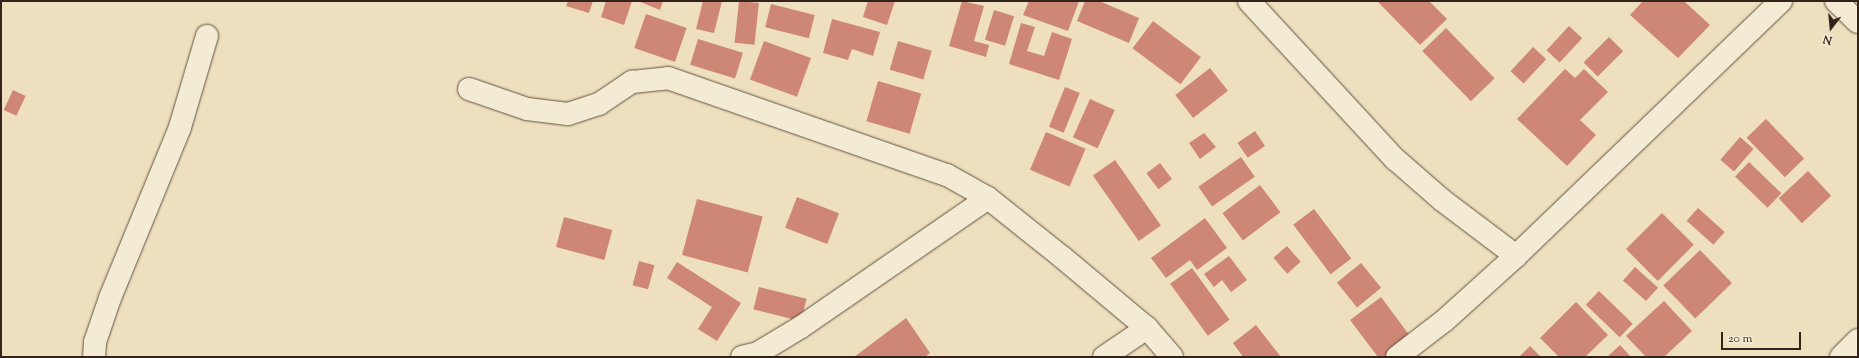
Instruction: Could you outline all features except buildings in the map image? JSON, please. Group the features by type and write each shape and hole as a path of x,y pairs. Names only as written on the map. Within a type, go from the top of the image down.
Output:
{"street":[{"path":"1249,1 1395,159 1442,200 1516,256"},
{"path":"1397,357 1444,321 1516,256 1781,1"},
{"path":"1836,1 1858,22"},
{"path":"94,357 95,342 110,298 180,127 206,36"},
{"path":"468,89 527,109 568,114 599,104 632,82 668,78 948,176 988,198 1147,328 1172,357"},
{"path":"742,357 758,353 801,327 988,198"},
{"path":"1104,357 1147,328"},
{"path":"1841,357 1858,340"}]}
